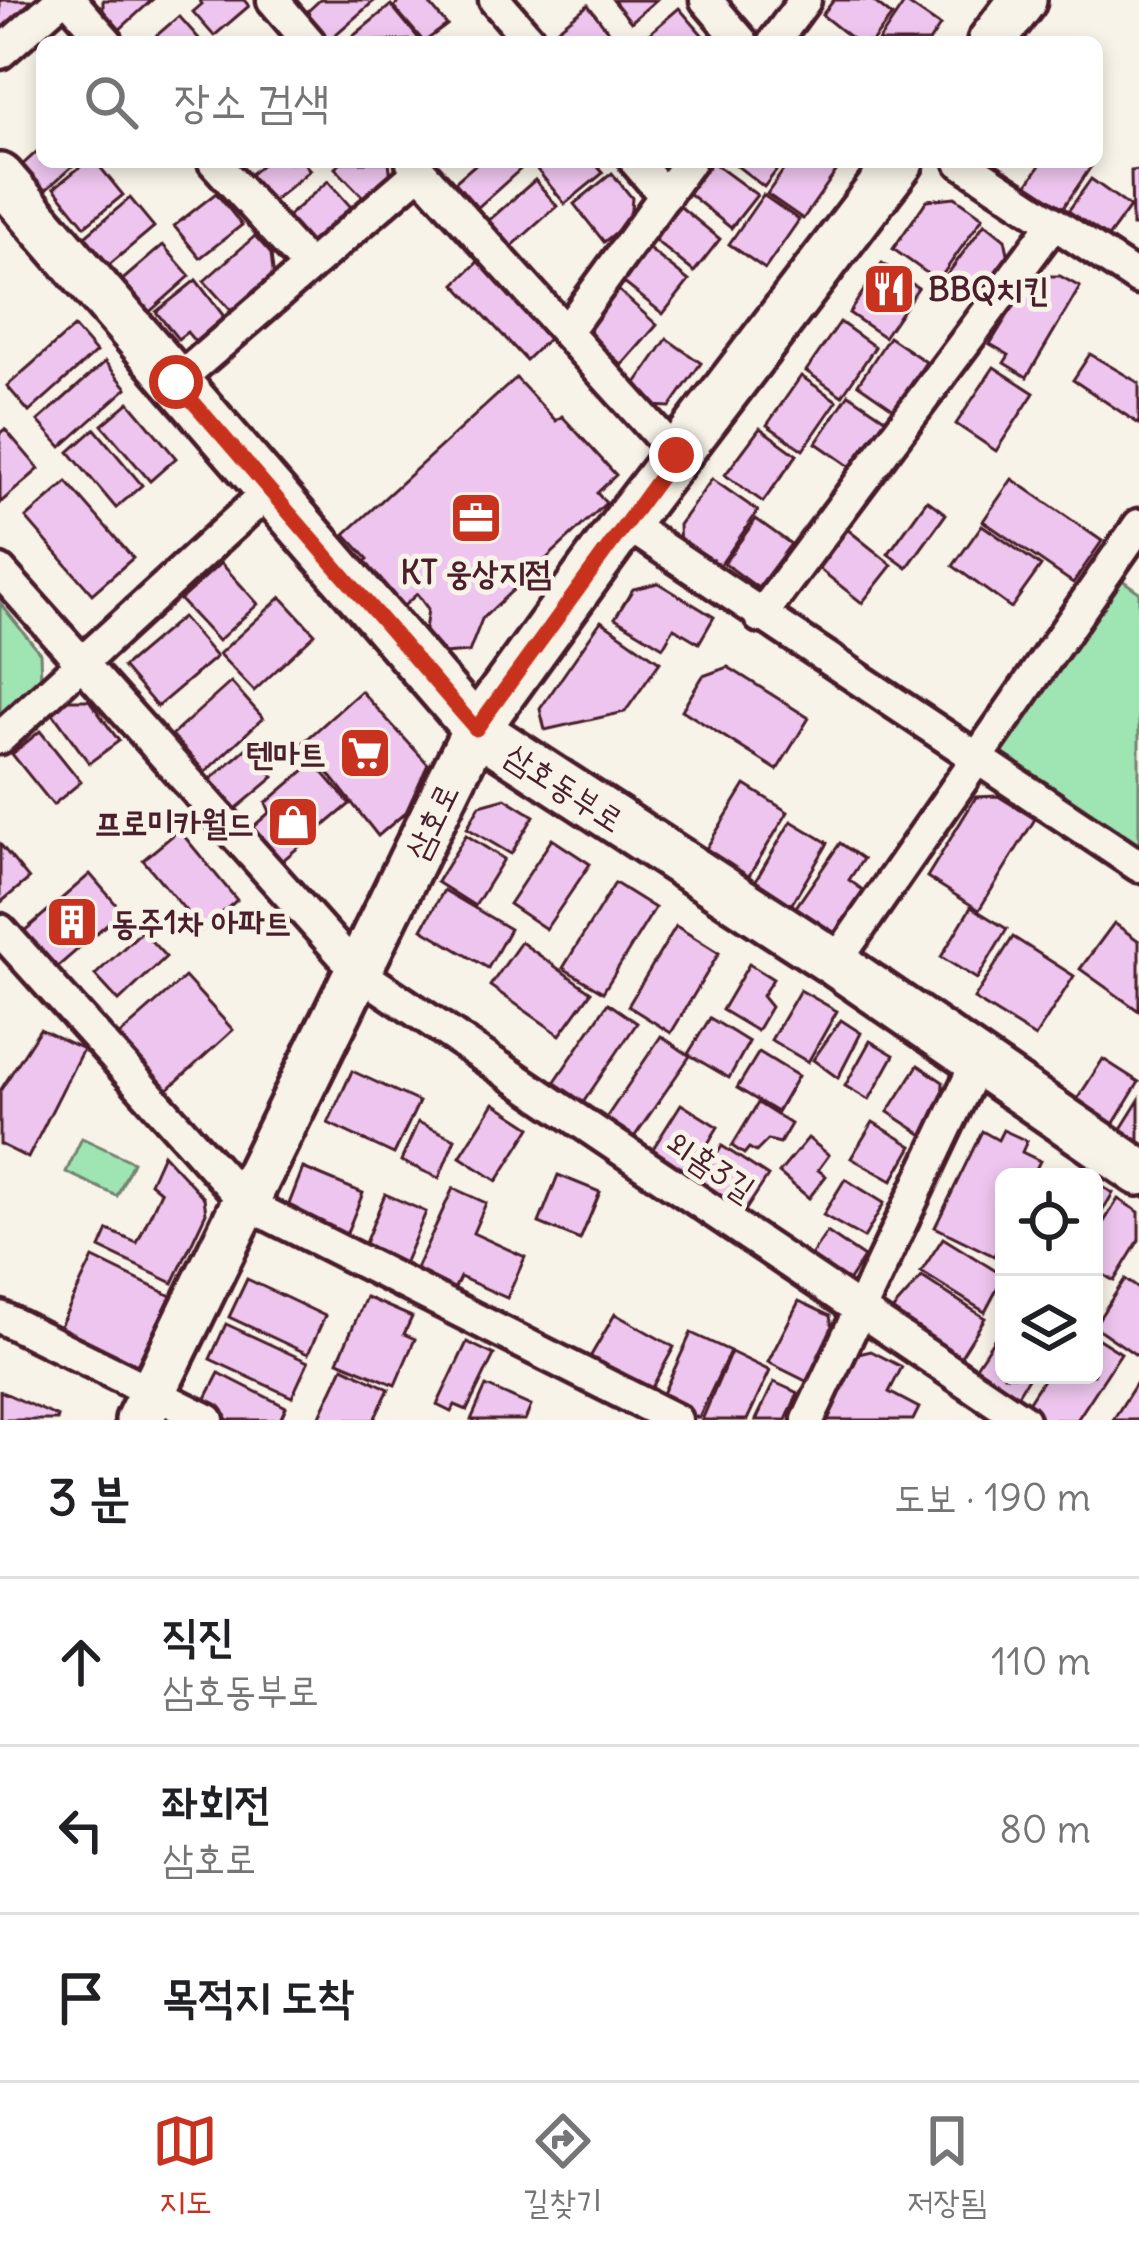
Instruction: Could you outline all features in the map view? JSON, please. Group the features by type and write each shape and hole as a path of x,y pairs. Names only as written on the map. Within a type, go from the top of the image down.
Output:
{"street":[{"path":"0,53 60,0"},
{"path":"70,0 102,36"},
{"path":"495,0 526,36"},
{"path":"706,0 737,36"},
{"path":"779,36 806,0"},
{"path":"996,36 1023,0"},
{"path":"279,2 304,36"},
{"path":"219,168 309,268"},
{"path":"176,382 309,268 415,168"},
{"path":"417,168 676,455"},
{"path":"641,168 665,196"},
{"path":"566,332 685,168"},
{"name":"삼호로","path":"146,1406 476,729 625,523 895,168"},
{"path":"970,168 1139,279"},
{"name":"삼호동부로","path":"0,177 476,729 835,964 1139,1172"},
{"path":"760,617 1054,223"},
{"path":"0,738 270,490"},
{"path":"625,523 1139,866"},
{"path":"835,964 977,758 1128,564 1139,525"},
{"name":"외홈3길","path":"0,571 358,972 1022,1420"},
{"path":"0,931 247,1204 676,1420"},
{"path":"808,1420 977,1062"},
{"path":"0,1317 146,1406 208,1420"}],"green space":[{"path":"1115,575 1139,592 1139,853 994,753"},
{"path":"0,603 40,653 41,680 0,718"},
{"path":"82,1138 133,1162 117,1196 66,1172"}],"building":[{"path":"0,0 30,0 27,14 0,36"},
{"path":"103,0 152,0 118,31 103,14"},
{"path":"199,0 244,0 249,6 214,36 193,12 202,4"},
{"path":"320,0 373,2 334,36 321,36 311,25 308,11"},
{"path":"402,0 426,0 447,25 432,36 419,36 394,7"},
{"path":"613,0 656,0 631,22"},
{"path":"834,0 872,0 892,16 877,36 848,36 822,15"},
{"path":"905,2 940,26 933,36 882,36"},
{"path":"391,5 417,36 353,36"},
{"path":"588,5 612,36 549,36"},
{"path":"679,8 703,36 646,36"},
{"path":"179,16 197,36 156,36"},
{"path":"36,152 36,168 70,168 40,195 18,169"},
{"path":"79,168 101,168 123,195 85,226 54,188"},
{"path":"258,168 310,170 265,208 242,181"},
{"path":"335,168 390,168 391,178 366,200"},
{"path":"471,168 522,168 477,208 455,182"},
{"path":"536,168 599,168 603,173 565,204"},
{"path":"707,168 720,168 757,195 731,228 688,193"},
{"path":"740,168 778,168 764,187"},
{"path":"785,168 837,170 803,219 767,194"},
{"path":"1038,168 1090,168 1059,214 1024,190"},
{"path":"1139,170 1139,226 1132,226 1131,171"},
{"path":"612,173 632,198 630,221 604,242 574,204"},
{"path":"1091,179 1130,207 1101,247 1062,220"},
{"path":"535,180 557,206 510,248 487,222"},
{"path":"328,181 358,215 323,246 297,240 281,222"},
{"path":"216,193 242,225 200,258 174,226"},
{"path":"763,195 799,220 765,269 729,244"},
{"path":"955,197 983,217 938,281 893,249 927,200"},
{"path":"130,198 154,227 109,265 85,236"},
{"path":"677,204 720,239 694,272 651,237"},
{"path":"985,223 1005,239 1010,263 978,305 944,279"},
{"path":"255,236 271,254 274,280 235,315 204,281"},
{"path":"163,245 190,276 146,315 119,283"},
{"path":"645,246 689,281 663,314 619,279"},
{"path":"483,257 554,333 526,360 455,284"},
{"path":"882,263 918,288 884,337 849,313"},
{"path":"1032,276 1060,276 1080,287 1027,377 1004,363 1009,355 990,344"},
{"path":"196,280 226,319 196,343 187,332 178,339 156,312"},
{"path":"616,288 657,325 622,365 591,337 590,317"},
{"path":"840,322 875,347 842,396 806,371"},
{"path":"74,327 96,352 29,412 7,386"},
{"path":"889,337 926,362 894,409 858,384"},
{"path":"667,339 701,363 670,407 649,406 636,383"},
{"path":"1090,354 1139,383 1139,424 1073,380"},
{"path":"105,362 127,388 61,447 38,421"},
{"path":"994,367 1034,393 996,451 956,424"},
{"path":"801,376 837,401 803,450 767,425"},
{"name":"KT 웅상지점","path":"516,378 556,421 562,416 616,475 597,493 606,503 482,619 469,652 443,654 424,637 428,609 417,594 397,612 358,568 368,559 345,534"},
{"path":"849,394 886,419 852,468 816,443"},
{"path":"129,402 176,458 150,481 102,425"},
{"path":"760,428 797,455 763,502 725,475"},
{"path":"5,429 39,469 0,503 0,433"},
{"path":"95,429 142,485 116,508 69,452"},
{"path":"712,479 758,511 714,574 680,550 679,525"},
{"path":"1012,479 1102,541 1073,583 983,521"},
{"path":"67,482 133,558 92,594 26,518"},
{"path":"927,500 946,514 907,568 888,554"},
{"path":"756,519 791,544 758,588 724,563"},
{"path":"982,525 1041,566 1011,608 953,566"},
{"path":"847,529 892,565 862,603 817,567"},
{"path":"221,563 258,604 218,641 180,600"},
{"path":"658,583 714,617 699,643 674,628 663,647 615,618 633,589"},
{"path":"281,597 315,634 254,691 219,654"},
{"path":"182,617 216,657 157,707 123,667"},
{"path":"601,621 660,662 625,712 545,730 540,709"},
{"path":"728,667 809,718 777,770 682,710 703,676"},
{"path":"231,682 263,718 205,772 172,735"},
{"name":"텐마트","path":"361,691 428,764 406,812 378,836 304,742"},
{"path":"66,700 89,700 119,741 89,763 51,711"},
{"path":"40,731 81,782 53,805 12,754"},
{"path":"249,746 274,777 231,813 206,783"},
{"name":"프로미카월드","path":"314,762 350,804 275,867 246,833 270,812 266,803"},
{"path":"745,785 788,812 747,879 704,852"},
{"path":"998,796 1035,819 979,910 927,877 976,797"},
{"path":"505,798 534,816 511,854 467,828 480,805"},
{"path":"791,821 828,843 790,907 753,885"},
{"path":"179,830 237,900 202,930 143,860"},
{"path":"466,835 504,859 475,906 437,882"},
{"path":"552,839 590,864 546,929 509,904"},
{"path":"840,843 863,859 849,880 867,893 837,936 796,907"},
{"path":"0,844 29,879 0,903"},
{"name":"동주1차 아파트","path":"90,874 122,911 54,970 22,933"},
{"path":"615,883 655,908 603,992 563,968"},
{"path":"444,890 510,929 488,968 422,929"},
{"path":"971,907 1007,929 977,979 941,957"},
{"path":"1114,923 1139,941 1139,1011 1080,969"},
{"path":"676,926 719,953 671,1033 628,1006"},
{"path":"142,931 166,957 119,1001 95,975"},
{"path":"1013,937 1074,976 1035,1037 974,999"},
{"path":"521,942 591,992 560,1035 490,986"},
{"path":"749,964 773,979 762,996 771,1007 757,1031 722,1010"},
{"path":"185,977 233,1030 165,1092 116,1038"},
{"path":"800,990 837,1011 808,1062 771,1040"},
{"path":"608,1003 637,1023 576,1113 547,1093"},
{"path":"710,1018 749,1042 729,1078 688,1054"},
{"path":"841,1020 861,1033 838,1078 813,1060"},
{"path":"40,1029 83,1049 28,1158 0,1144 0,1091"},
{"path":"661,1036 690,1056 628,1146 600,1127"},
{"path":"870,1041 894,1055 869,1100 845,1086"},
{"path":"759,1052 798,1076 777,1112 737,1088"},
{"path":"1103,1059 1139,1082 1106,1136 1069,1112"},
{"path":"918,1065 943,1082 942,1106 923,1135 888,1112"},
{"path":"352,1071 419,1102 394,1154 328,1123"},
{"path":"1139,1100 1139,1156 1114,1140"},
{"path":"494,1103 531,1127 497,1181 460,1157"},
{"path":"758,1103 791,1124 780,1143 768,1140 756,1152 749,1148 744,1154 732,1146"},
{"path":"681,1104 718,1127 685,1181 647,1158"},
{"path":"418,1122 455,1139 439,1178 401,1161"},
{"path":"873,1122 912,1146 892,1181 851,1158"},
{"path":"1003,1130 1027,1141 1022,1152 1040,1161 1036,1168 995,1168 994,1256 935,1227 982,1131 998,1140"},
{"path":"808,1138 829,1155 818,1170 826,1176 809,1198 779,1173"},
{"path":"722,1146 768,1176 741,1217 696,1188"},
{"path":"163,1154 204,1198 206,1213 173,1283 100,1248 108,1230 137,1243 161,1192 150,1183"},
{"path":"303,1168 363,1193 343,1242 284,1217"},
{"path":"558,1175 600,1192 580,1240 539,1223"},
{"path":"845,1179 884,1203 864,1238 823,1215"},
{"path":"1103,1187 1113,1193 1103,1210"},
{"path":"453,1188 486,1203 473,1233 525,1257 507,1298 460,1277 448,1302 409,1284"},
{"path":"385,1194 426,1212 401,1271 361,1253"},
{"path":"1118,1199 1139,1212 1139,1240 1114,1281 1103,1274 1103,1223"},
{"path":"827,1232 864,1257 847,1283 806,1263"},
{"path":"943,1238 995,1270 995,1293 985,1312 921,1272"},
{"path":"93,1258 171,1296 135,1369 58,1330"},
{"path":"922,1277 985,1318 958,1361 888,1315"},
{"path":"247,1279 325,1316 308,1354 229,1317"},
{"path":"1125,1279 1139,1289 1139,1357 1103,1332 1103,1312"},
{"path":"366,1297 412,1317 404,1334 415,1339 395,1385 338,1361"},
{"path":"799,1301 830,1316 833,1333 808,1382 768,1362"},
{"path":"615,1314 674,1347 649,1393 589,1359"},
{"path":"226,1324 308,1362 292,1397 210,1359"},
{"path":"691,1333 730,1351 699,1418 660,1400"},
{"path":"995,1338 995,1384 1024,1384 1013,1402 971,1374"},
{"path":"467,1342 494,1355 467,1410 455,1405 451,1412 437,1405"},
{"path":"1103,1342 1121,1353 1103,1380"},
{"path":"871,1351 902,1367 889,1392 919,1408 913,1420 825,1420 858,1354"},
{"path":"731,1352 770,1371 747,1420 702,1420"},
{"path":"343,1367 389,1389 374,1420 318,1420"},
{"path":"219,1373 286,1407 280,1420 229,1420 202,1406"},
{"path":"1139,1379 1139,1420 1113,1420"},
{"path":"774,1382 798,1393 786,1420 756,1420"},
{"path":"1040,1384 1101,1384 1077,1420 1041,1420 1024,1409"},
{"path":"486,1386 531,1406 525,1420 471,1420"},
{"path":"0,1391 58,1417 57,1420 0,1420"}],"place":[{"name":"BBQ치킨","path":"889,289"},
{"name":"KT 웅상지점","path":"476,518"},
{"name":"텐마트","path":"365,753"},
{"name":"프로미카월드","path":"293,822"},
{"name":"동주1차 아파트","path":"72,922"}],"route":[{"path":"176,382 476,729 676,455"}]}
